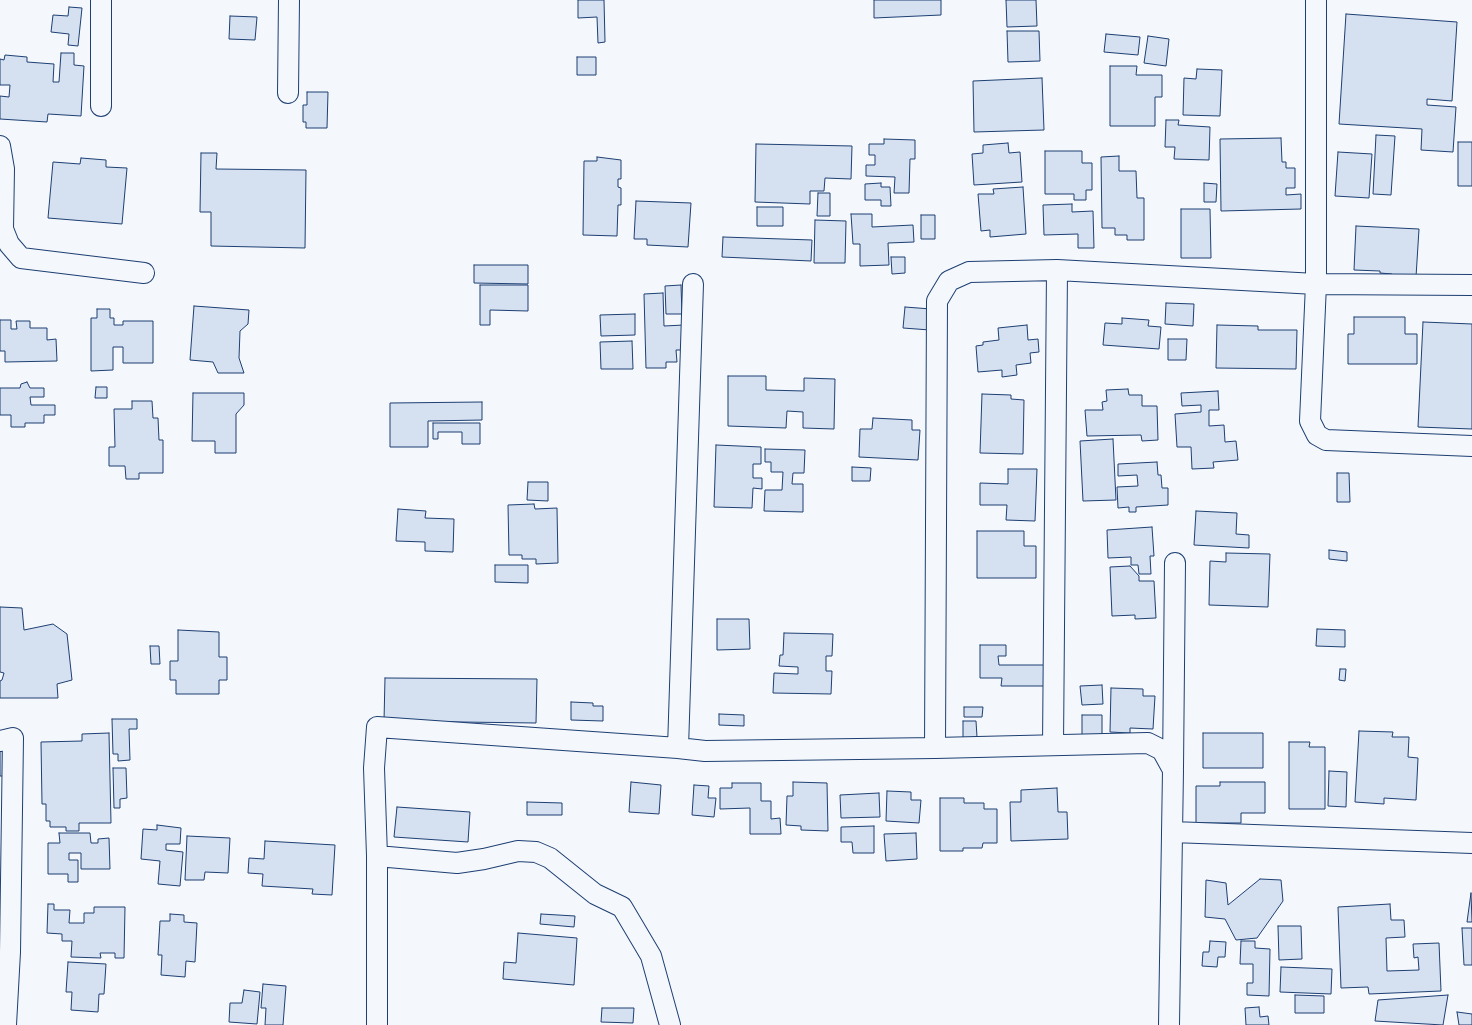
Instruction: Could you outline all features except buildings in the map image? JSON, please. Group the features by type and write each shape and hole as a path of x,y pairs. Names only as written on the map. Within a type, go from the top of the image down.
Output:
{"street":[{"path":"101,0 101,106"},
{"path":"288,93 289,0"},
{"path":"1316,0 1316,284 1310,421 1317,435 1326,440 1472,446"},
{"path":"0,146 4,169 3,229 9,244 21,258 144,273"},
{"path":"1053,745 1057,270"},
{"path":"936,748 937,301 949,281 969,272 1057,270 1316,284 1472,285"},
{"path":"678,748 693,284"},
{"path":"1170,1025 1175,563"},
{"path":"377,1025 377,856 374,768 377,727 705,751 1148,744 1162,750 1173,770"},
{"path":"0,741 13,738 10,952 6,1025"},
{"path":"1172,832 1472,843"},
{"path":"377,856 457,863 518,851 536,852 550,858 595,894 622,908 651,956 670,1025"}]}
